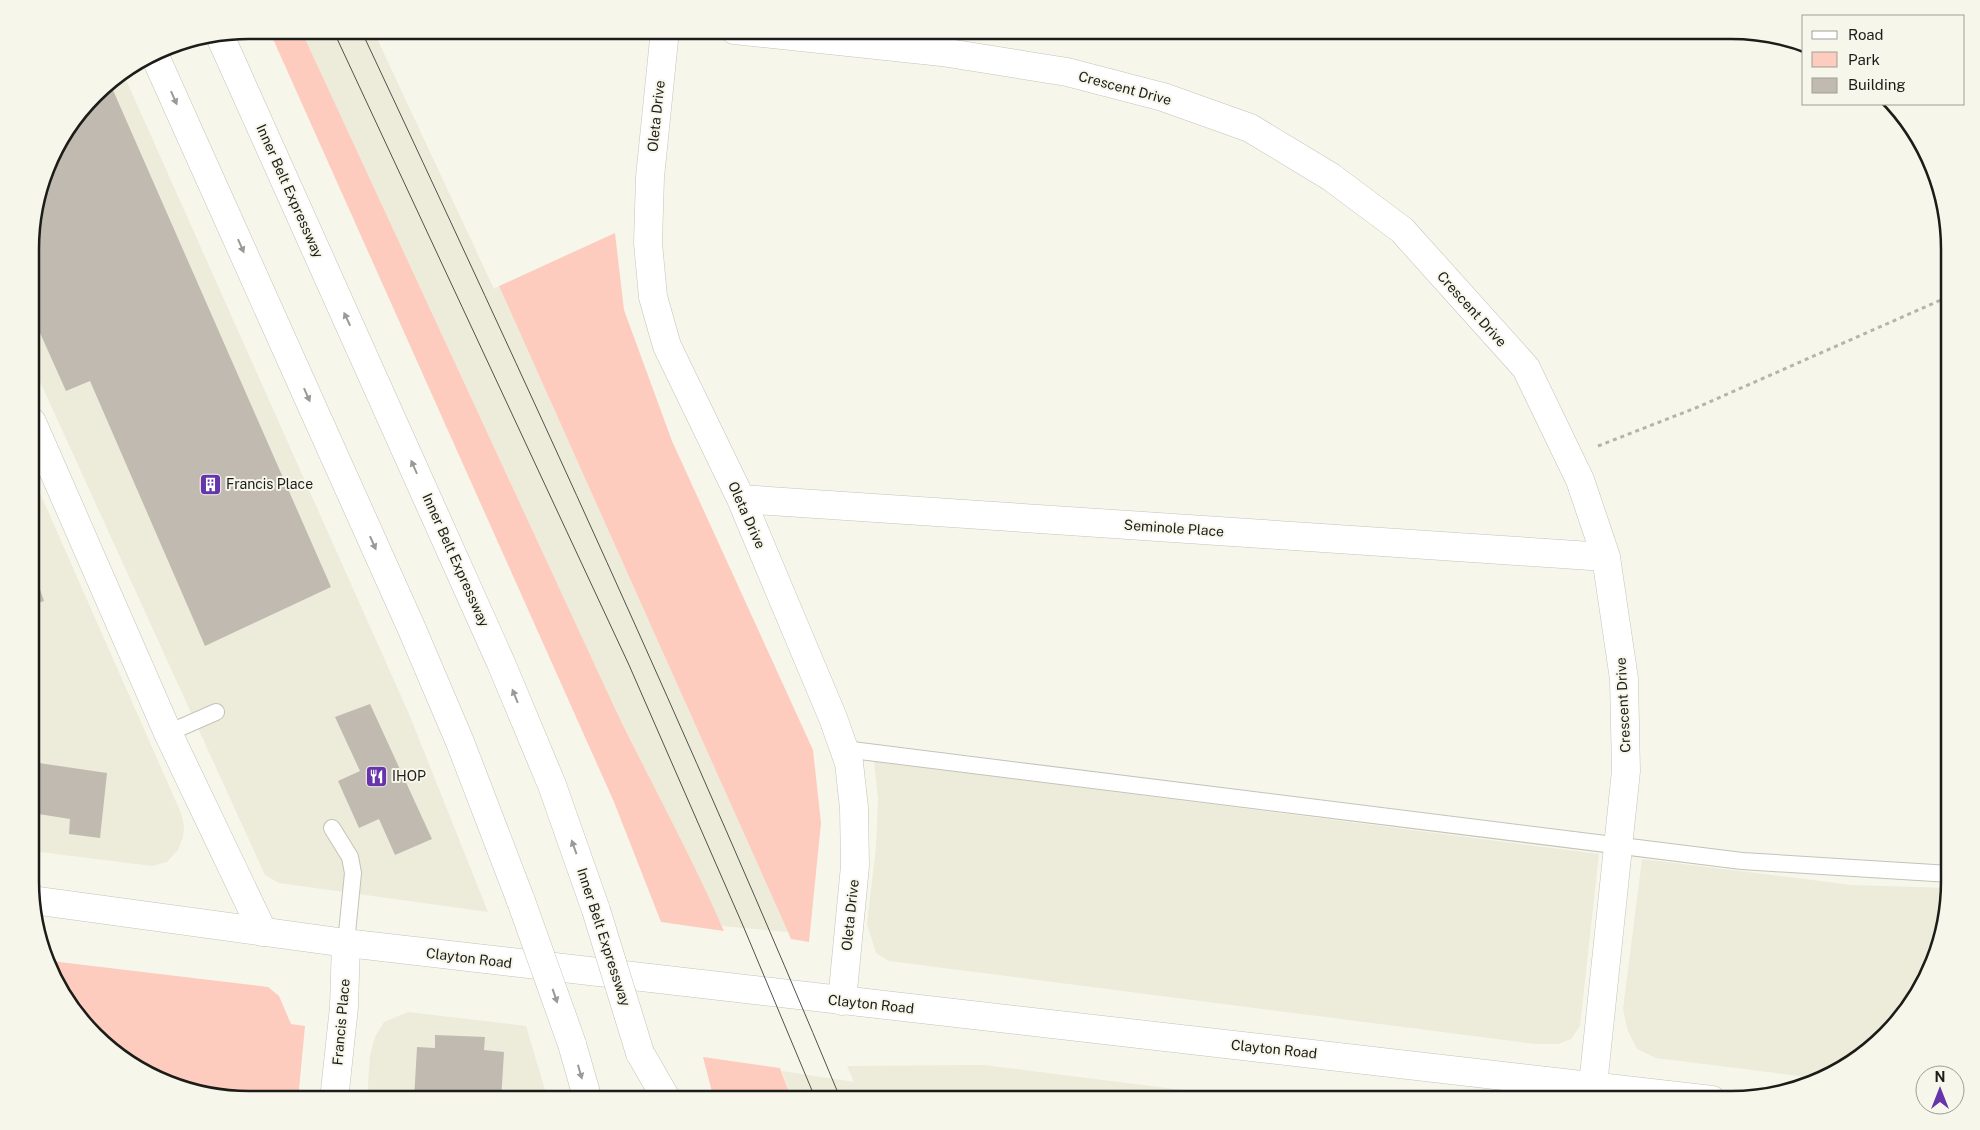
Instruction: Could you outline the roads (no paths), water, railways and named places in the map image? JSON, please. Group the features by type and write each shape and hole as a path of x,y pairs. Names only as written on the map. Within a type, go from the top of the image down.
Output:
{"main road":[{"name":"Oleta Drive","path":"664,39 650,177 648,242 653,297 667,346 741,499 849,763 854,808 855,866 842,1000"},
{"name":"Crescent Drive","path":"819,39 942,52 1066,72 1163,97 1250,128 1331,177 1402,230 1526,368 1580,480 1606,557 1624,679 1626,771 1591,1091"},
{"name":"Inner Belt Expressway","path":"222,41 501,663 552,785 596,910 640,1053 650,1091"},
{"path":"157,60 411,627 460,742 521,901 572,1044 585,1091"},
{"path":"39,438 168,733 264,932"},
{"name":"Seminole Place","path":"741,499 1606,557"},
{"name":"Clayton Road","path":"40,901 346,943 842,1000 1583,1091"},
{"name":"Francis Place","path":"335,1091 344,1007 346,943"},
{"path":"640,1053 662,1091"}],"lane":[{"path":"168,733 216,712"},
{"path":"844,749 1285,802 1618,847 1742,861 1941,873"},
{"path":"332,828 350,856 353,873 346,943"}],"tram line":[{"path":"337,39 629,665 744,928 812,1091"},
{"path":"365,39 607,562 726,830 837,1091"}],"place":[{"name":"Francis Place","path":"210,484"},
{"name":"IHOP","path":"376,776"}]}
